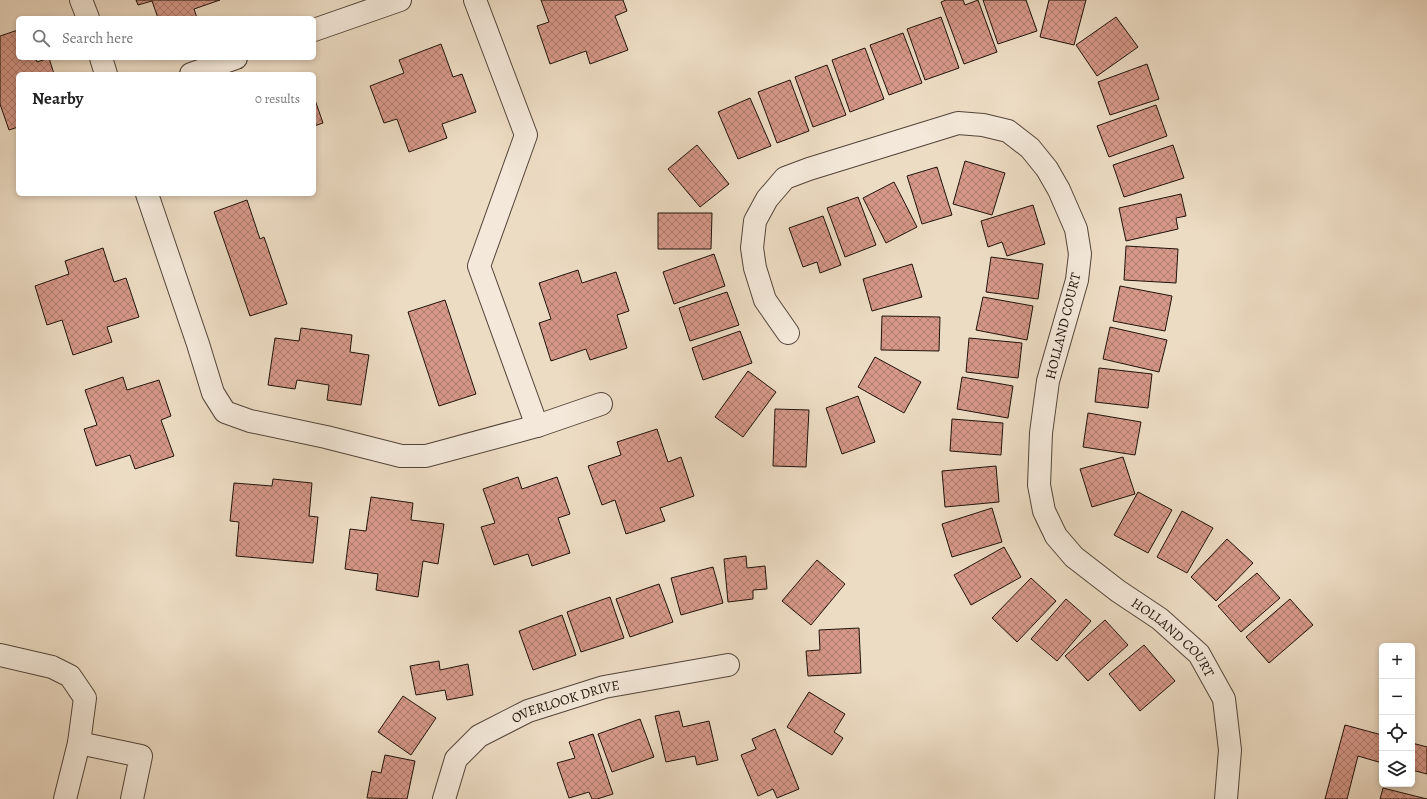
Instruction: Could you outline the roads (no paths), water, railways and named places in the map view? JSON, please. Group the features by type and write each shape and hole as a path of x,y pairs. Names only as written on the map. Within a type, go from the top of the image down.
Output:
{"street":[{"path":"82,0 87,16"},
{"path":"316,29 400,0"},
{"path":"475,0 526,134 479,266 538,426"},
{"path":"102,60 105,72"},
{"path":"197,72 230,60"},
{"name":"HOLLAND COURT","path":"788,333 765,300 755,268 752,248 755,221 767,199 785,178 809,169 958,124 983,125 1008,131 1030,148 1048,169 1058,190 1076,229 1080,254 1078,280 1048,381 1042,425 1039,484 1044,511 1056,536 1074,557 1118,591 1160,619 1198,654 1224,699 1230,750 1226,799"},
{"path":"148,196 198,344 213,394 225,412 250,421 326,437 401,456 426,456 538,426 602,404"},
{"path":"0,654 52,667 70,676 85,698 79,743 65,799"},
{"name":"OVERLOOK DRIVE","path":"444,799 456,759 479,736 528,711 604,687 728,666"},
{"path":"79,743 141,756 132,799"}]}
